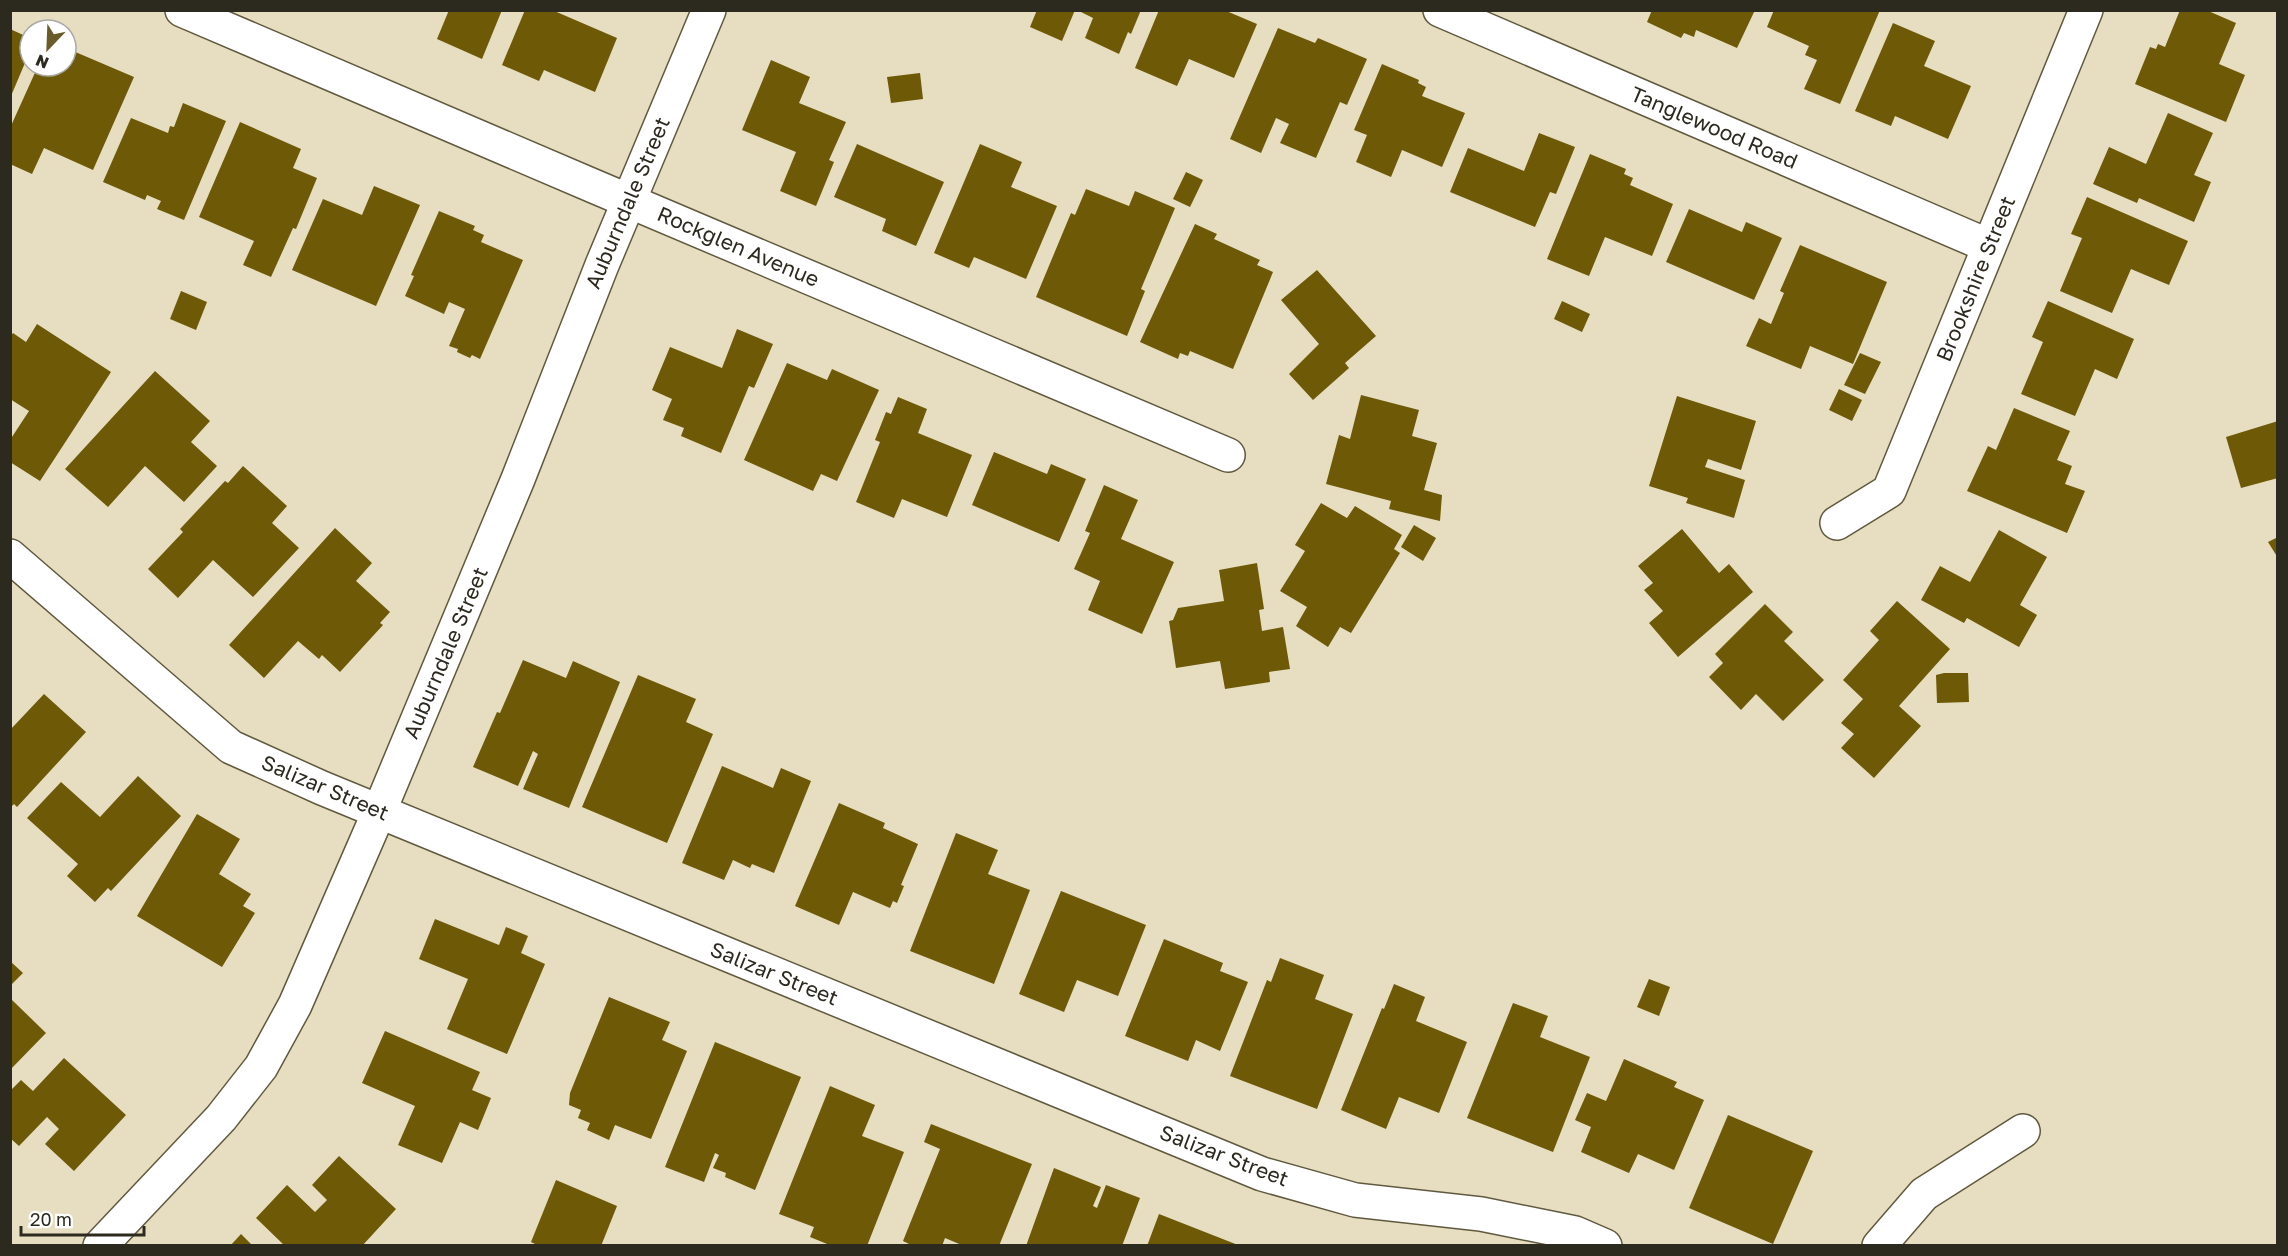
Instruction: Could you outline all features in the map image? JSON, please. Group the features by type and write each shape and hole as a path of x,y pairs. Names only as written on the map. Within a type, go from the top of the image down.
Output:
{"street":[{"name":"Rockglen Avenue","path":"182,10 1228,454"},
{"name":"Auburndale Street","path":"100,1245 221,1118 261,1067 295,1005 380,812 518,479 628,201 709,10"},
{"name":"Tanglewood Road","path":"1440,10 1989,246"},
{"name":"Brookshire Street","path":"1836,523 1888,491 2086,10"},
{"name":"Salizar Street","path":"10,556 231,747 380,812 1262,1174 1355,1200 1481,1214 1575,1233 1605,1245"},
{"path":"1879,1245 1924,1194 2023,1131"}],"building":[{"path":"449,10 502,10 482,59 437,39"},
{"path":"525,10 552,10 617,38 595,92 544,70 539,81 502,65"},
{"path":"1037,10 1075,10 1062,41 1030,27"},
{"path":"1077,10 1141,10 1119,54 1085,38 1093,18"},
{"path":"1159,10 1224,10 1257,24 1234,78 1189,59 1177,86 1135,68"},
{"path":"1652,10 1755,10 1737,48 1696,30 1694,37 1684,33 1681,38 1647,22"},
{"path":"1774,10 1880,10 1840,104 1804,89 1817,60 1805,55 1809,46 1767,27"},
{"path":"2180,10 2206,10 2236,23 2219,64 2245,75 2226,122 2135,84 2150,47 2156,49 2158,44 2165,47"},
{"path":"1893,23 1935,41 1924,66 1971,86 1948,139 1895,116 1891,126 1855,111"},
{"path":"1278,28 1315,43 1318,38 1367,59 1347,105 1340,102 1316,158 1280,143 1289,124 1276,118 1261,153 1230,139"},
{"path":"10,29 18,33 19,78 11,96"},
{"path":"78,53 134,77 93,170 44,148 32,174 10,164 10,128 33,78 78,78"},
{"path":"771,60 810,77 799,103 846,122 829,160 834,162 816,206 780,191 796,152 742,130"},
{"path":"1382,64 1419,80 1418,83 1426,87 1422,96 1465,113 1442,167 1402,150 1391,177 1356,162 1367,135 1354,130"},
{"path":"920,73 923,99 891,103 887,77"},
{"path":"183,103 226,121 184,220 157,209 161,201 147,195 145,200 103,182 131,118 168,133 170,126 174,127"},
{"path":"2168,113 2213,133 2194,175 2211,182 2194,222 2139,198 2137,203 2093,184 2109,147 2146,164"},
{"path":"240,122 301,149 293,168 317,178 296,229 293,228 271,277 243,265 254,241 199,217"},
{"path":"1539,133 1575,147 1556,194 1550,192 1535,227 1450,192 1468,148 1524,171"},
{"path":"857,144 944,182 916,246 882,231 886,219 834,197"},
{"path":"980,144 1022,162 1011,187 1057,206 1026,279 974,257 969,268 934,253"},
{"path":"1590,154 1626,169 1624,174 1633,178 1630,185 1673,204 1652,256 1605,237 1589,276 1547,259"},
{"path":"1186,172 1203,180 1190,207 1173,199"},
{"path":"374,186 420,205 376,306 292,270 323,199 362,215"},
{"path":"1086,189 1129,206 1135,191 1175,208 1141,289 1145,291 1127,336 1036,297 1071,213 1075,215"},
{"path":"2087,197 2188,241 2169,285 2131,269 2112,313 2060,291 2082,238 2071,234"},
{"path":"1689,209 1742,232 1746,222 1782,238 1754,300 1666,262"},
{"path":"439,211 475,226 473,230 484,235 481,242 523,260 480,359 472,355 470,358 457,352 458,349 449,346 465,309 449,302 444,314 405,296 414,276 411,275"},
{"path":"1195,224 1217,234 1214,239 1260,260 1257,265 1273,272 1233,369 1190,351 1188,356 1180,353 1178,359 1140,342"},
{"path":"1800,245 1887,282 1853,364 1810,346 1801,369 1746,346 1759,318 1771,324 1784,293 1780,291"},
{"path":"1317,270 1376,336 1345,363 1349,368 1313,400 1289,374 1319,344 1281,300"},
{"path":"181,291 207,302 196,330 170,319"},
{"path":"1562,301 1590,314 1582,332 1554,319"},
{"path":"2048,301 2134,339 2117,379 2095,369 2075,416 2021,394 2043,342 2032,337"},
{"path":"37,324 111,372 40,481 10,462 10,440 29,411 10,399 10,337 13,333 26,342"},
{"path":"737,329 773,344 754,388 749,386 721,453 681,436 684,428 663,420 672,399 652,390 670,347 722,368"},
{"path":"1860,353 1881,362 1865,394 1844,385"},
{"path":"787,363 827,380 832,369 879,390 837,481 821,474 813,491 744,460"},
{"path":"155,371 210,421 191,442 217,466 184,502 145,466 108,507 65,469"},
{"path":"1839,389 1862,400 1852,421 1829,410"},
{"path":"1361,395 1419,410 1412,436 1437,443 1424,490 1442,495 1440,521 1389,509 1391,501 1326,484 1339,435 1350,439"},
{"path":"1677,396 1756,421 1741,470 1708,459 1705,467 1745,480 1734,518 1686,503 1688,498 1649,486"},
{"path":"898,397 927,409 918,433 972,455 947,517 902,499 894,518 856,502 880,442 875,440 886,412 891,414"},
{"path":"2014,408 2070,431 2057,460 2072,466 2065,484 2085,491 2067,533 1967,491 1988,446 1996,450"},
{"path":"2278,421 2278,478 2241,488 2226,437"},
{"path":"994,452 1047,474 1051,464 1086,479 1059,542 972,505"},
{"path":"243,466 287,506 272,523 299,548 253,597 213,560 178,598 148,569 183,532 180,529 225,481 228,483"},
{"path":"1104,485 1138,500 1121,539 1174,562 1142,634 1088,610 1100,581 1074,569 1090,533 1085,531"},
{"path":"1321,503 1347,518 1355,506 1402,535 1394,549 1400,553 1351,633 1340,627 1328,647 1296,626 1307,607 1280,591 1305,551 1295,545"},
{"path":"1414,525 1436,538 1423,561 1401,547"},
{"path":"335,528 372,563 356,581 390,612 380,623 383,625 340,672 322,655 319,659 298,641 264,678 229,645"},
{"path":"1682,529 1719,573 1729,564 1753,592 1678,657 1649,623 1663,611 1644,590 1653,583 1638,566"},
{"path":"1999,530 2047,557 2020,605 2037,615 2019,647 1967,618 1964,623 1921,600 1940,566 1970,582"},
{"path":"2278,537 2278,558 2268,542"},
{"path":"1257,563 1264,609 1259,610 1262,631 1283,627 1290,669 1269,672 1270,682 1225,689 1220,661 1176,668 1169,621 1173,620 1178,608 1224,601 1219,570"},
{"path":"1897,601 1950,649 1899,706 1921,726 1874,778 1841,748 1854,734 1841,723 1863,699 1843,680 1879,640 1870,631"},
{"path":"1765,604 1793,632 1784,641 1824,680 1783,721 1756,694 1741,710 1709,677 1723,663 1715,654"},
{"path":"523,660 566,678 573,661 620,682 569,808 523,789 538,754 533,751 518,786 473,767"},
{"path":"1968,673 1969,702 1937,703 1936,675"},
{"path":"638,675 696,699 686,722 713,734 667,843 582,807"},
{"path":"44,694 86,732 17,807 14,804 10,808 10,730"},
{"path":"722,766 773,788 781,768 811,781 774,873 752,864 750,868 733,860 724,880 682,863"},
{"path":"138,776 181,816 111,891 108,888 95,902 67,876 78,864 27,818 61,782 100,817"},
{"path":"839,803 885,823 883,828 918,844 901,885 904,886 897,903 893,901 890,908 853,892 839,925 795,906"},
{"path":"197,814 240,839 219,874 251,894 243,906 255,913 222,967 137,916"},
{"path":"956,833 998,850 988,874 1030,890 994,984 910,951"},
{"path":"1061,891 1146,925 1118,996 1077,980 1064,1012 1019,994"},
{"path":"435,919 499,945 506,927 528,936 521,953 545,964 507,1054 447,1029 468,979 419,959"},
{"path":"1164,939 1223,963 1220,971 1248,982 1220,1051 1196,1040 1188,1061 1125,1036"},
{"path":"1280,958 1324,975 1315,999 1353,1014 1317,1109 1230,1076 1267,980 1271,982"},
{"path":"10,961 23,973 10,986"},
{"path":"1649,979 1670,987 1659,1016 1637,1007"},
{"path":"1394,984 1425,997 1416,1021 1467,1042 1439,1113 1399,1097 1386,1129 1341,1110"},
{"path":"609,997 670,1022 662,1040 687,1051 651,1139 615,1125 609,1140 587,1130 590,1123 578,1118 581,1110 569,1105 570,1093"},
{"path":"10,998 46,1033 10,1070"},
{"path":"1513,1003 1548,1016 1540,1037 1590,1057 1553,1152 1467,1118"},
{"path":"385,1031 480,1072 472,1090 491,1098 478,1130 460,1122 442,1163 398,1145 415,1106 362,1083"},
{"path":"715,1042 801,1077 755,1190 725,1177 726,1173 713,1168 719,1155 715,1153 704,1182 665,1167"},
{"path":"64,1058 126,1115 74,1171 45,1144 59,1129 47,1117 19,1146 10,1138 10,1091 21,1080 33,1091"},
{"path":"1624,1059 1677,1082 1674,1087 1704,1100 1674,1170 1638,1154 1629,1173 1581,1152 1591,1127 1575,1120 1587,1093 1606,1101"},
{"path":"830,1086 875,1105 862,1136 904,1152 867,1246 832,1246 810,1237 814,1227 779,1214"},
{"path":"1728,1115 1813,1151 1773,1244 1689,1208"},
{"path":"931,1124 1032,1164 999,1246 964,1246 945,1238 942,1246 913,1246 903,1241 940,1149 924,1142"},
{"path":"339,1156 396,1209 362,1246 285,1246 256,1218 287,1185 315,1212 327,1200 312,1185"},
{"path":"1054,1168 1101,1187 1093,1206 1097,1208 1106,1185 1140,1198 1122,1246 1026,1246"},
{"path":"556,1180 617,1206 601,1246 539,1246 531,1242"},
{"path":"1159,1214 1238,1245 1238,1246 1147,1246"},
{"path":"241,1234 253,1246 230,1246"}]}
